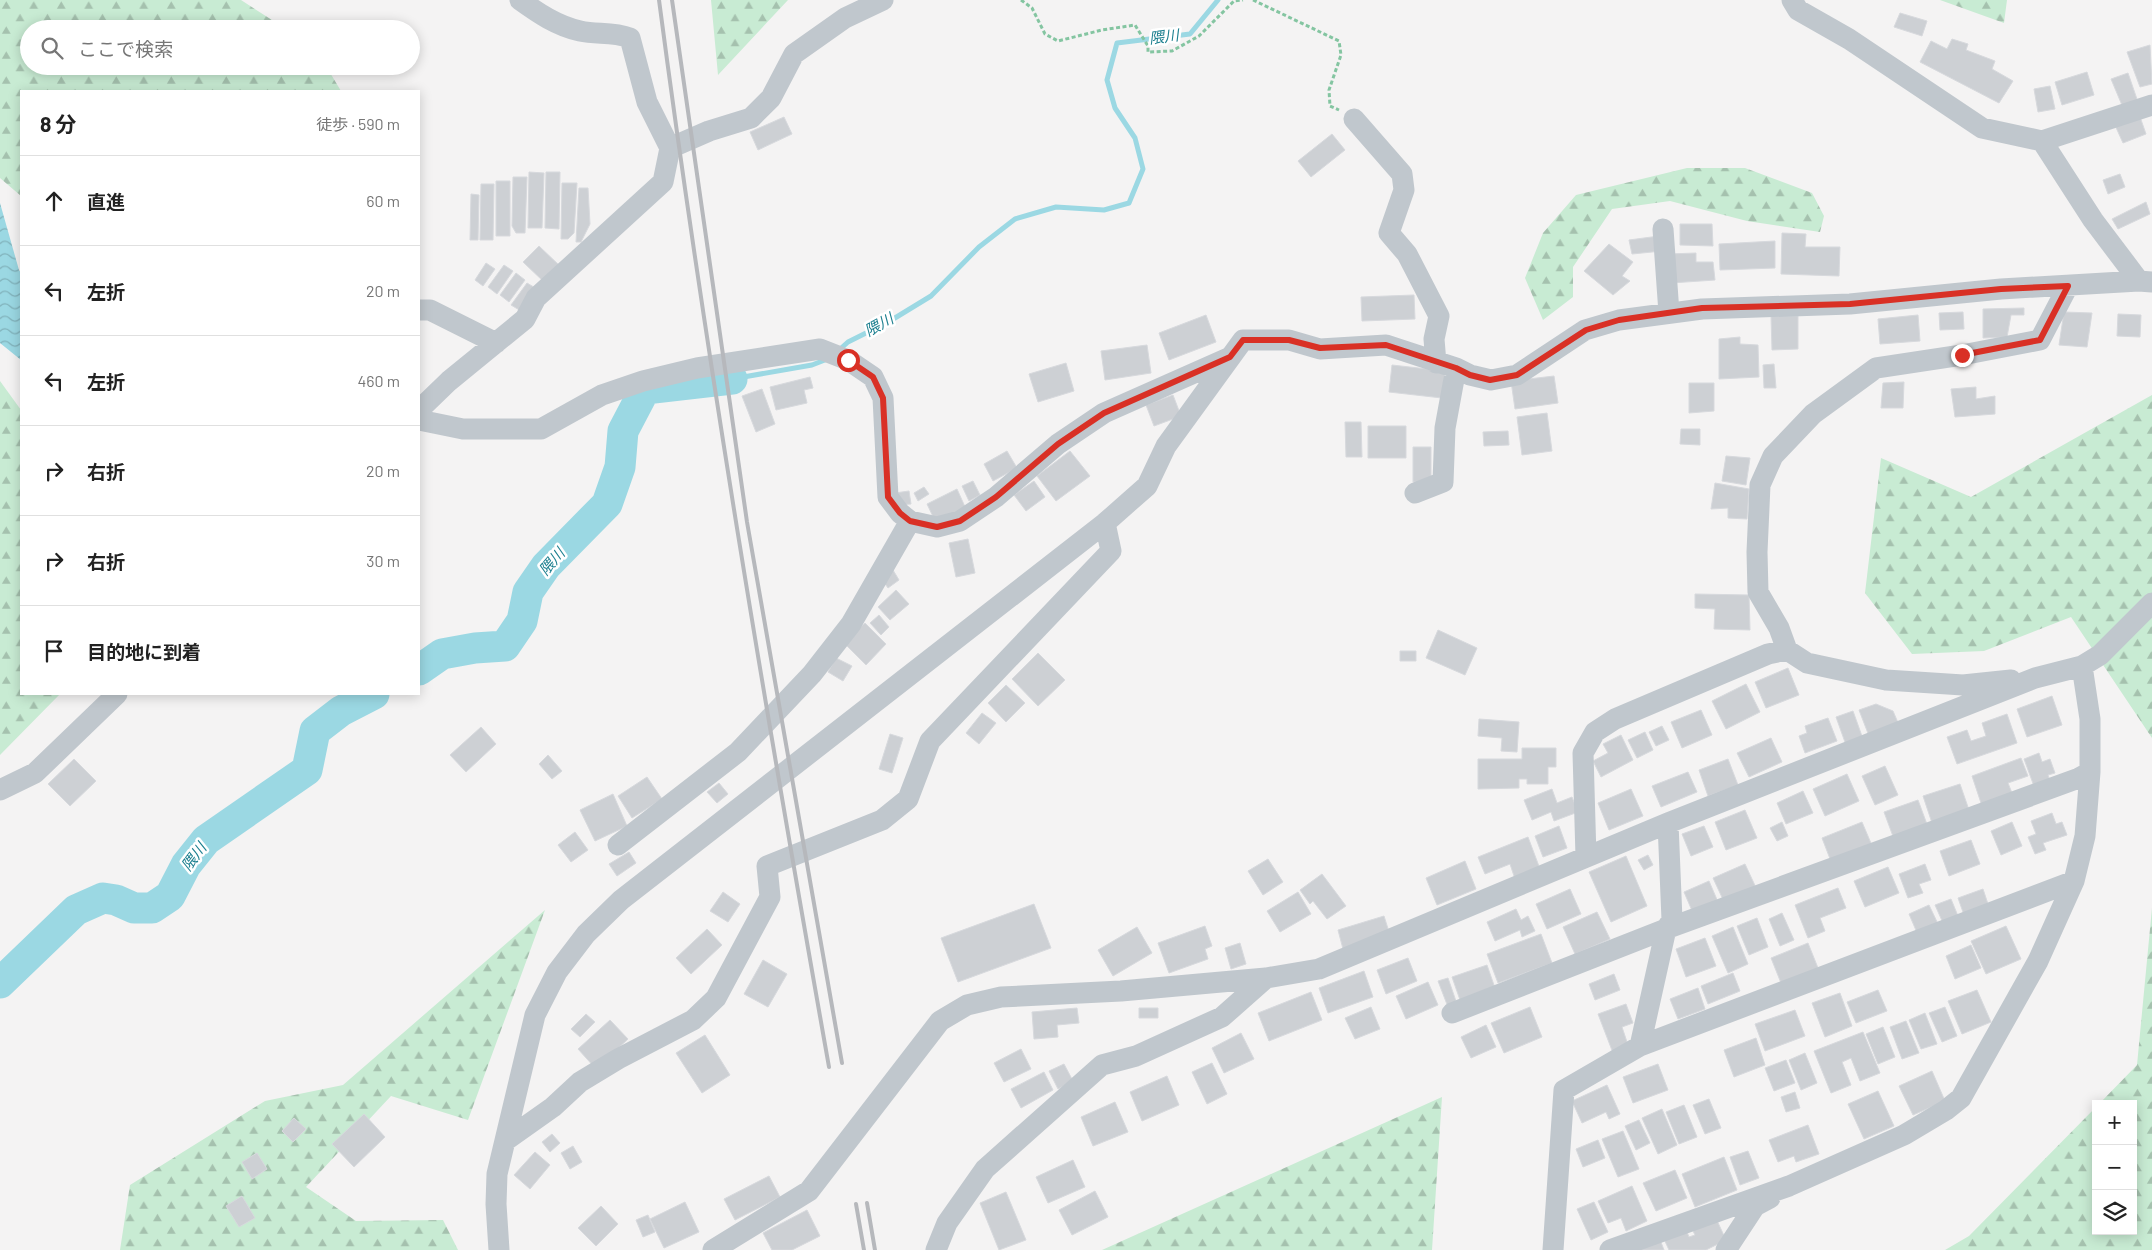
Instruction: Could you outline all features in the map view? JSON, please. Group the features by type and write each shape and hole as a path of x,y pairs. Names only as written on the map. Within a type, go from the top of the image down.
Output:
{"street":[{"path":"420,409 449,381 525,319 536,298 548,286 663,182 670,148 647,102 630,38 617,33 580,31 546,19 520,0"},
{"path":"670,148 709,131 751,118 771,98 794,54 845,18 883,0"},
{"path":"1792,0 1798,10 1849,39 1982,128 2042,141 2152,105"},
{"path":"1354,119 1402,174 1404,190 1389,233 1407,254 1439,316 1434,339 1446,365 1443,482 1415,494"},
{"path":"2042,141 2093,220 2145,282"},
{"path":"1663,229 1669,313"},
{"path":"499,1250 496,1204 497,1174 535,1015 557,972 586,934 621,900 1105,523 1147,486 1166,446 1243,340 1289,340 1320,348 1386,345 1470,375 1490,380 1517,375 1586,330 1619,320 1702,308 1850,304 2001,289 2145,282"},
{"path":"2034,678 1964,684 1886,680 1807,663 1787,650 1779,628 1758,592 1757,552 1760,485 1773,456 1813,414 1876,368 1962,355 2040,340 2068,286"},
{"path":"420,310 430,310 496,343"},
{"path":"420,420 464,429 541,429 602,395 644,381 697,368 820,348 848,360 873,377 883,398 888,497 900,513 910,521 937,527 960,521 996,497 1058,444 1104,413 1230,357"},
{"path":"618,846 738,752 812,674 851,624 910,521"},
{"path":"505,1140 554,1107 580,1082 618,1059 693,1020 716,998 770,898 767,866 882,820 908,799 930,742 1111,551 1105,523"},
{"path":"714,1250 810,1191 940,1021 967,1005 1001,997 1121,991 1266,978 1319,969 1668,823 2034,678 2082,666 2100,655 2152,603"},
{"path":"1586,858 1583,753 1595,732 1615,719 1768,654 1787,650"},
{"path":"1610,1250 1789,1186 1904,1135 1946,1110 1960,1098 2038,961 2074,881 2085,836 2090,772 2090,719 2082,666"},
{"path":"0,790 35,773 116,695"},
{"path":"1452,1014 1666,929 2079,778 2090,772"},
{"path":"1640,1046 1666,929 1672,920 1668,823"},
{"path":"1552,1250 1564,1090 1640,1046 2074,881"},
{"path":"936,1250 947,1223 985,1169 1102,1066 1136,1056 1222,1017 1266,978"},
{"path":"1726,1250 1755,1206 1789,1186"}],"path":[{"path":"1021,0 1032,8 1045,34 1058,41 1102,30 1135,25 1148,46 1148,52 1172,51 1199,36 1234,1 1243,0"},
{"path":"1253,0 1339,42 1341,55 1329,90 1330,106 1354,119"}],"green space":[{"path":"0,0 241,0 272,20 20,20 20,75 331,75 340,90 20,90 20,195 0,178"},
{"path":"711,0 788,0 718,75"},
{"path":"1940,0 2007,0 2004,23"},
{"path":"1687,168 1745,168 1812,193 1824,216 1820,232 1747,221 1670,201 1612,209 1573,267 1573,297 1543,320 1525,278 1543,233 1576,195"},
{"path":"0,381 20,409 20,695 59,695 0,755"},
{"path":"2152,395 2152,738 2071,617 1984,651 1912,654 1865,593 1881,458 1971,497"},
{"path":"2152,908 2152,1250 1945,1250 1969,1236 2092,1111 2092,1235 2137,1235 2137,1100 2103,1100 2137,1065"},
{"path":"545,910 468,1120 391,1096 306,1187 356,1221 443,1220 458,1250 120,1250 130,1185 265,1101 343,1085"},
{"path":"1442,1097 1432,1250 1102,1250"}],"water":[{"path":"0,203 20,272 20,359 0,343"}],"building":[{"path":"1900,13 1927,21 1922,36 1894,27"},
{"path":"1952,39 1968,44 1966,50 1995,61 1992,69 2013,81 1999,103 1920,62 1931,41 1947,49"},
{"path":"2150,45 2152,84 2140,87 2127,52"},
{"path":"2087,72 2094,95 2062,105 2055,82"},
{"path":"2128,73 2139,105 2124,110 2111,79"},
{"path":"2050,86 2055,109 2038,112 2034,89"},
{"path":"2139,114 2146,134 2123,143 2114,123"},
{"path":"784,117 792,134 758,150 750,132"},
{"path":"1332,134 1345,150 1311,177 1298,161"},
{"path":"529,172 544,173 542,228 528,228"},
{"path":"546,172 560,172 559,229 545,228"},
{"path":"2120,174 2125,187 2108,194 2103,180"},
{"path":"513,177 527,177 525,233 516,233 512,226"},
{"path":"496,181 510,181 510,236 496,236"},
{"path":"562,183 577,183 574,233 568,239 561,239"},
{"path":"481,184 494,184 493,240 480,240"},
{"path":"579,188 588,188 590,224 581,242 576,242"},
{"path":"471,194 479,195 478,240 470,240"},
{"path":"2146,202 2150,214 2118,229 2112,219"},
{"path":"1680,224 1712,224 1713,246 1680,245"},
{"path":"1782,233 1806,234 1805,247 1840,247 1839,276 1781,274"},
{"path":"1659,236 1662,251 1632,254 1629,240"},
{"path":"1775,241 1775,268 1720,270 1719,244"},
{"path":"1609,244 1633,262 1622,276 1630,281 1613,295 1584,271"},
{"path":"539,246 560,266 544,282 523,262"},
{"path":"1696,253 1696,262 1713,262 1715,280 1671,283 1669,254"},
{"path":"486,263 495,269 483,286 475,280"},
{"path":"504,265 513,271 497,294 488,287"},
{"path":"516,273 525,280 509,302 500,295"},
{"path":"527,283 537,289 521,311 511,305"},
{"path":"1414,295 1415,319 1362,321 1361,297"},
{"path":"2024,308 2024,315 2011,315 2007,337 1983,338 1983,309"},
{"path":"1963,312 1964,329 1940,330 1939,313"},
{"path":"2064,312 2092,313 2087,347 2059,345"},
{"path":"2118,314 2141,315 2140,337 2117,336"},
{"path":"1206,315 1216,342 1169,360 1159,333"},
{"path":"1918,315 1920,341 1880,344 1878,319"},
{"path":"1771,316 1798,316 1798,349 1772,350"},
{"path":"1740,337 1740,344 1758,345 1759,377 1719,379 1719,339"},
{"path":"1147,345 1151,373 1105,380 1101,351"},
{"path":"1066,363 1074,391 1038,402 1029,374"},
{"path":"1774,364 1776,388 1764,388 1763,365"},
{"path":"1392,365 1445,371 1442,398 1389,392"},
{"path":"1554,376 1558,403 1515,409 1511,381"},
{"path":"810,377 813,388 804,390 807,403 776,410 770,387"},
{"path":"1904,382 1903,408 1881,408 1883,383"},
{"path":"1689,383 1714,383 1714,411 1689,413"},
{"path":"1976,387 1976,399 1995,396 1995,414 1955,417 1951,389"},
{"path":"762,389 775,424 756,432 742,396"},
{"path":"1173,395 1181,416 1154,426 1146,405"},
{"path":"1547,413 1552,451 1522,455 1517,417"},
{"path":"1345,422 1361,422 1362,457 1346,457"},
{"path":"1368,426 1406,426 1406,458 1368,458"},
{"path":"1681,429 1700,429 1700,445 1680,444"},
{"path":"1508,431 1509,445 1484,446 1483,432"},
{"path":"1413,447 1431,447 1431,482 1413,482"},
{"path":"1007,451 1017,468 993,481 984,464"},
{"path":"1070,451 1090,476 1056,501 1037,476"},
{"path":"1726,456 1750,458 1746,485 1722,481"},
{"path":"973,481 980,495 969,501 962,486"},
{"path":"1034,481 1045,497 1026,511 1014,495"},
{"path":"1715,483 1749,489 1747,519 1728,518 1728,508 1711,509"},
{"path":"924,487 929,494 918,501 914,493"},
{"path":"957,489 966,509 936,523 927,504"},
{"path":"909,491 911,504 897,505 895,493"},
{"path":"968,539 975,573 956,577 949,543"},
{"path":"893,570 899,580 888,588 881,578"},
{"path":"896,590 909,604 890,620 878,607"},
{"path":"1695,594 1749,595 1750,630 1714,629 1715,609 1695,608"},
{"path":"879,615 889,627 881,635 870,623"},
{"path":"865,623 886,644 866,665 844,643"},
{"path":"1438,630 1477,648 1465,675 1426,658"},
{"path":"1400,651 1416,651 1416,661 1400,661"},
{"path":"1038,653 1065,680 1038,706 1012,679"},
{"path":"836,658 852,666 843,681 828,672"},
{"path":"1788,668 1799,695 1766,708 1755,682"},
{"path":"1746,684 1760,712 1726,729 1712,701"},
{"path":"1006,685 1025,703 1006,722 988,703"},
{"path":"2052,696 2062,725 2027,737 2017,709"},
{"path":"1876,704 1893,711 1899,725 1869,736 1859,710"},
{"path":"1701,710 1712,735 1682,748 1671,722"},
{"path":"1853,711 1863,739 1846,745 1836,717"},
{"path":"982,713 996,723 979,744 966,733"},
{"path":"2007,714 2017,743 1957,764 1947,737 1967,730 1971,741 1986,736 1982,723"},
{"path":"1828,718 1837,741 1805,753 1799,736 1807,733 1805,726"},
{"path":"1479,719 1519,722 1517,752 1501,751 1502,738 1478,736"},
{"path":"1662,726 1669,740 1656,746 1649,732"},
{"path":"481,727 496,744 466,772 450,755"},
{"path":"1645,732 1653,750 1637,758 1628,740"},
{"path":"890,734 903,738 892,773 879,769"},
{"path":"1621,735 1633,760 1601,777 1593,761 1608,753 1603,744"},
{"path":"1771,738 1782,762 1749,777 1737,753"},
{"path":"1522,748 1556,748 1556,767 1548,767 1548,784 1527,784 1527,779 1519,779 1519,788 1478,789 1478,759 1522,759"},
{"path":"2039,753 2042,762 2050,759 2055,773 2048,775 2051,784 2035,789 2024,759"},
{"path":"548,755 562,771 552,779 539,764"},
{"path":"2021,758 2028,776 2008,783 2014,798 1983,809 1972,776"},
{"path":"74,759 96,781 70,806 48,784"},
{"path":"1728,759 1738,785 1708,796 1699,770"},
{"path":"1885,766 1898,795 1875,805 1862,776"},
{"path":"1688,772 1697,792 1661,807 1652,786"},
{"path":"1847,774 1859,801 1825,816 1813,789"},
{"path":"647,777 662,799 632,818 618,796"},
{"path":"719,783 728,794 717,803 707,792"},
{"path":"1960,784 1969,810 1932,823 1923,796"},
{"path":"1552,789 1557,803 1572,797 1578,812 1554,821 1551,812 1532,820 1524,800"},
{"path":"1631,789 1643,816 1609,830 1598,803"},
{"path":"1803,791 1813,813 1786,824 1777,803"},
{"path":"613,794 627,826 595,841 580,810"},
{"path":"1918,800 1928,827 1894,839 1884,812"},
{"path":"1745,810 1757,838 1726,850 1715,822"},
{"path":"2052,813 2056,824 2062,822 2067,835 2043,843 2046,850 2035,854 2028,837 2036,834 2031,821"},
{"path":"1782,822 1788,836 1777,841 1770,828"},
{"path":"1862,822 1873,848 1832,864 1822,838"},
{"path":"2012,822 2022,846 2001,855 1991,831"},
{"path":"1559,826 1567,848 1543,857 1535,836"},
{"path":"1704,826 1713,847 1691,856 1682,834"},
{"path":"575,832 588,850 571,862 558,845"},
{"path":"1528,837 1540,869 1515,879 1510,864 1485,874 1478,857"},
{"path":"1971,840 1980,864 1949,876 1940,851"},
{"path":"629,852 636,863 617,876 609,864"},
{"path":"1648,855 1653,865 1644,870 1638,860"},
{"path":"1626,856 1647,906 1611,922 1589,872"},
{"path":"1268,859 1283,882 1263,895 1248,871"},
{"path":"1465,861 1476,889 1437,905 1426,878"},
{"path":"1745,864 1758,892 1726,906 1713,878"},
{"path":"1925,864 1931,880 1919,884 1923,893 1908,898 1899,874"},
{"path":"1888,867 1899,893 1865,907 1854,881"},
{"path":"1322,874 1346,906 1327,919 1313,901 1310,904 1300,890"},
{"path":"1709,881 1718,902 1693,913 1684,892"},
{"path":"1838,888 1846,908 1820,918 1825,931 1808,938 1795,905"},
{"path":"1570,889 1581,914 1547,929 1536,904"},
{"path":"1983,889 1989,907 1964,915 1958,898"},
{"path":"723,892 740,904 728,922 710,911"},
{"path":"1298,892 1311,914 1280,932 1267,911"},
{"path":"1951,899 1958,916 1943,923 1935,905"},
{"path":"1034,904 1051,948 958,982 941,938"},
{"path":"1929,905 1939,926 1918,935 1909,914"},
{"path":"1516,909 1521,920 1528,916 1535,931 1522,937 1520,930 1495,941 1487,922"},
{"path":"1597,912 1610,939 1575,954 1563,927"},
{"path":"1782,913 1794,940 1780,946 1769,919"},
{"path":"1384,916 1390,935 1343,949 1338,930"},
{"path":"1757,918 1768,947 1749,955 1737,926"},
{"path":"1205,926 1212,946 1205,949 1208,959 1169,973 1158,943"},
{"path":"2006,926 2021,959 1986,974 1971,941"},
{"path":"1137,927 1152,953 1113,976 1098,950"},
{"path":"1733,927 1748,964 1728,973 1712,936"},
{"path":"707,929 722,945 691,974 676,958"},
{"path":"1541,934 1552,963 1498,983 1487,954"},
{"path":"1705,938 1716,966 1686,977 1676,949"},
{"path":"1240,943 1246,964 1231,969 1225,948"},
{"path":"1808,943 1818,968 1781,983 1771,958"},
{"path":"1971,945 1981,968 1955,979 1946,956"},
{"path":"1408,958 1417,981 1386,994 1377,970"},
{"path":"763,960 787,974 768,1007 744,994"},
{"path":"1487,965 1495,988 1460,1000 1452,977"},
{"path":"1364,971 1373,997 1328,1013 1319,988"},
{"path":"1733,973 1740,991 1708,1004 1701,986"},
{"path":"1614,974 1620,990 1595,1000 1589,984"},
{"path":"1448,978 1457,1004 1448,1007 1438,981"},
{"path":"1428,982 1438,1005 1406,1019 1396,996"},
{"path":"1698,988 1705,1009 1678,1019 1670,999"},
{"path":"1878,990 1887,1011 1856,1023 1847,1002"},
{"path":"1977,990 1991,1022 1962,1034 1948,1001"},
{"path":"1311,992 1322,1020 1269,1041 1258,1013"},
{"path":"1840,993 1852,1026 1825,1037 1812,1003"},
{"path":"1626,1004 1633,1023 1622,1027 1629,1048 1613,1053 1598,1014"},
{"path":"1371,1007 1380,1029 1355,1039 1345,1018"},
{"path":"1530,1007 1542,1037 1504,1053 1491,1023"},
{"path":"1945,1007 1957,1036 1942,1042 1929,1013"},
{"path":"1077,1008 1079,1023 1057,1025 1058,1037 1034,1039 1032,1012"},
{"path":"1139,1008 1158,1008 1158,1018 1139,1018"},
{"path":"1795,1010 1805,1036 1765,1051 1755,1024"},
{"path":"1925,1013 1937,1044 1921,1049 1909,1020"},
{"path":"586,1014 595,1022 580,1037 571,1029"},
{"path":"610,1020 628,1039 596,1069 578,1049"},
{"path":"1906,1021 1919,1053 1902,1059 1890,1027"},
{"path":"1486,1025 1496,1047 1471,1058 1461,1037"},
{"path":"1883,1027 1895,1057 1878,1064 1866,1034"},
{"path":"1863,1032 1880,1073 1860,1081 1851,1058 1842,1062 1851,1085 1831,1093 1814,1051"},
{"path":"1241,1033 1254,1059 1224,1073 1212,1048"},
{"path":"705,1035 730,1075 702,1093 676,1053"},
{"path":"1756,1038 1765,1065 1734,1077 1724,1050"},
{"path":"1021,1049 1031,1069 1004,1082 994,1063"},
{"path":"1805,1053 1817,1083 1801,1090 1789,1060"},
{"path":"1786,1060 1795,1083 1774,1091 1765,1068"},
{"path":"1212,1063 1227,1094 1207,1104 1192,1072"},
{"path":"1064,1064 1073,1081 1058,1089 1049,1071"},
{"path":"1658,1064 1668,1090 1633,1103 1623,1077"},
{"path":"1932,1071 1945,1101 1913,1115 1899,1086"},
{"path":"1044,1072 1053,1090 1021,1108 1011,1089"},
{"path":"1167,1076 1179,1105 1142,1121 1130,1092"},
{"path":"1607,1085 1620,1114 1609,1119 1606,1112 1582,1123 1572,1101"},
{"path":"1878,1091 1894,1126 1864,1139 1848,1104"},
{"path":"1795,1092 1800,1108 1786,1112 1781,1097"},
{"path":"1709,1099 1721,1128 1705,1134 1693,1105"},
{"path":"1115,1102 1128,1132 1093,1146 1081,1117"},
{"path":"1684,1105 1697,1137 1679,1144 1666,1112"},
{"path":"1662,1109 1677,1145 1658,1154 1642,1118"},
{"path":"364,1114 385,1137 354,1167 332,1144"},
{"path":"294,1118 306,1129 293,1142 282,1131"},
{"path":"1639,1120 1650,1143 1636,1150 1625,1126"},
{"path":"1808,1125 1819,1154 1796,1162 1794,1156 1778,1162 1769,1140"},
{"path":"1623,1131 1639,1169 1618,1177 1602,1139"},
{"path":"552,1134 560,1143 550,1152 542,1142"},
{"path":"1598,1140 1605,1158 1583,1167 1576,1149"},
{"path":"573,1146 582,1162 570,1169 561,1153"},
{"path":"1748,1151 1759,1178 1740,1185 1730,1157"},
{"path":"535,1152 550,1165 530,1189 514,1175"},
{"path":"257,1153 267,1169 252,1179 242,1162"},
{"path":"1724,1157 1737,1190 1695,1207 1682,1174"},
{"path":"1073,1160 1085,1187 1048,1203 1036,1177"},
{"path":"1675,1170 1687,1198 1656,1211 1643,1183"},
{"path":"769,1176 780,1197 735,1220 724,1199"},
{"path":"1632,1186 1647,1221 1626,1231 1621,1218 1608,1223 1598,1201"},
{"path":"1095,1191 1108,1217 1072,1235 1059,1210"},
{"path":"1006,1192 1026,1240 999,1250 980,1203"},
{"path":"242,1196 255,1218 239,1227 226,1206"},
{"path":"685,1202 699,1232 664,1248 650,1219"},
{"path":"1594,1202 1608,1232 1591,1240 1577,1209"},
{"path":"601,1206 618,1224 596,1246 578,1228"},
{"path":"807,1210 820,1236 792,1250 772,1250 763,1233"},
{"path":"1714,1214 1726,1240 1706,1250 1669,1250 1663,1237 1685,1227 1689,1237 1695,1235 1690,1225"},
{"path":"648,1215 655,1232 643,1237 636,1220"},
{"path":"1659,1237 1664,1250 1626,1250"}],"waterway":[{"name":"隈川","path":"838,351 848,342 890,321 931,296 979,247 1015,219 1056,207 1104,210 1129,203 1143,169 1135,138 1115,108 1107,80 1117,43 1190,34 1218,0"},
{"name":"隈川","path":"732,379 812,365 830,358"},
{"name":"隈川","path":"420,669 442,654 475,648 505,646 522,621 528,592 546,566 607,504 620,467 623,431 645,389 732,379"},
{"name":"隈川","path":"0,983 76,910 103,898 116,900 134,908 152,908 170,896 186,865 206,840 307,770 315,731 341,711 372,695"}],"railway":[{"path":"659,0 677,134 738,534 782,801 829,1067"},
{"path":"672,0 747,522 842,1063"},
{"path":"867,1203 875,1250"},
{"path":"856,1204 864,1250"}],"route":[{"path":"848,360 873,377 883,398 888,497 900,513 910,521 937,527 960,521 996,497 1058,444 1104,413 1230,357 1243,340 1289,340 1320,348 1386,345 1456,368 1470,375 1490,380 1517,375 1586,330 1619,320 1702,308 1850,304 2001,289 2068,286 2040,340 1962,355"}]}
